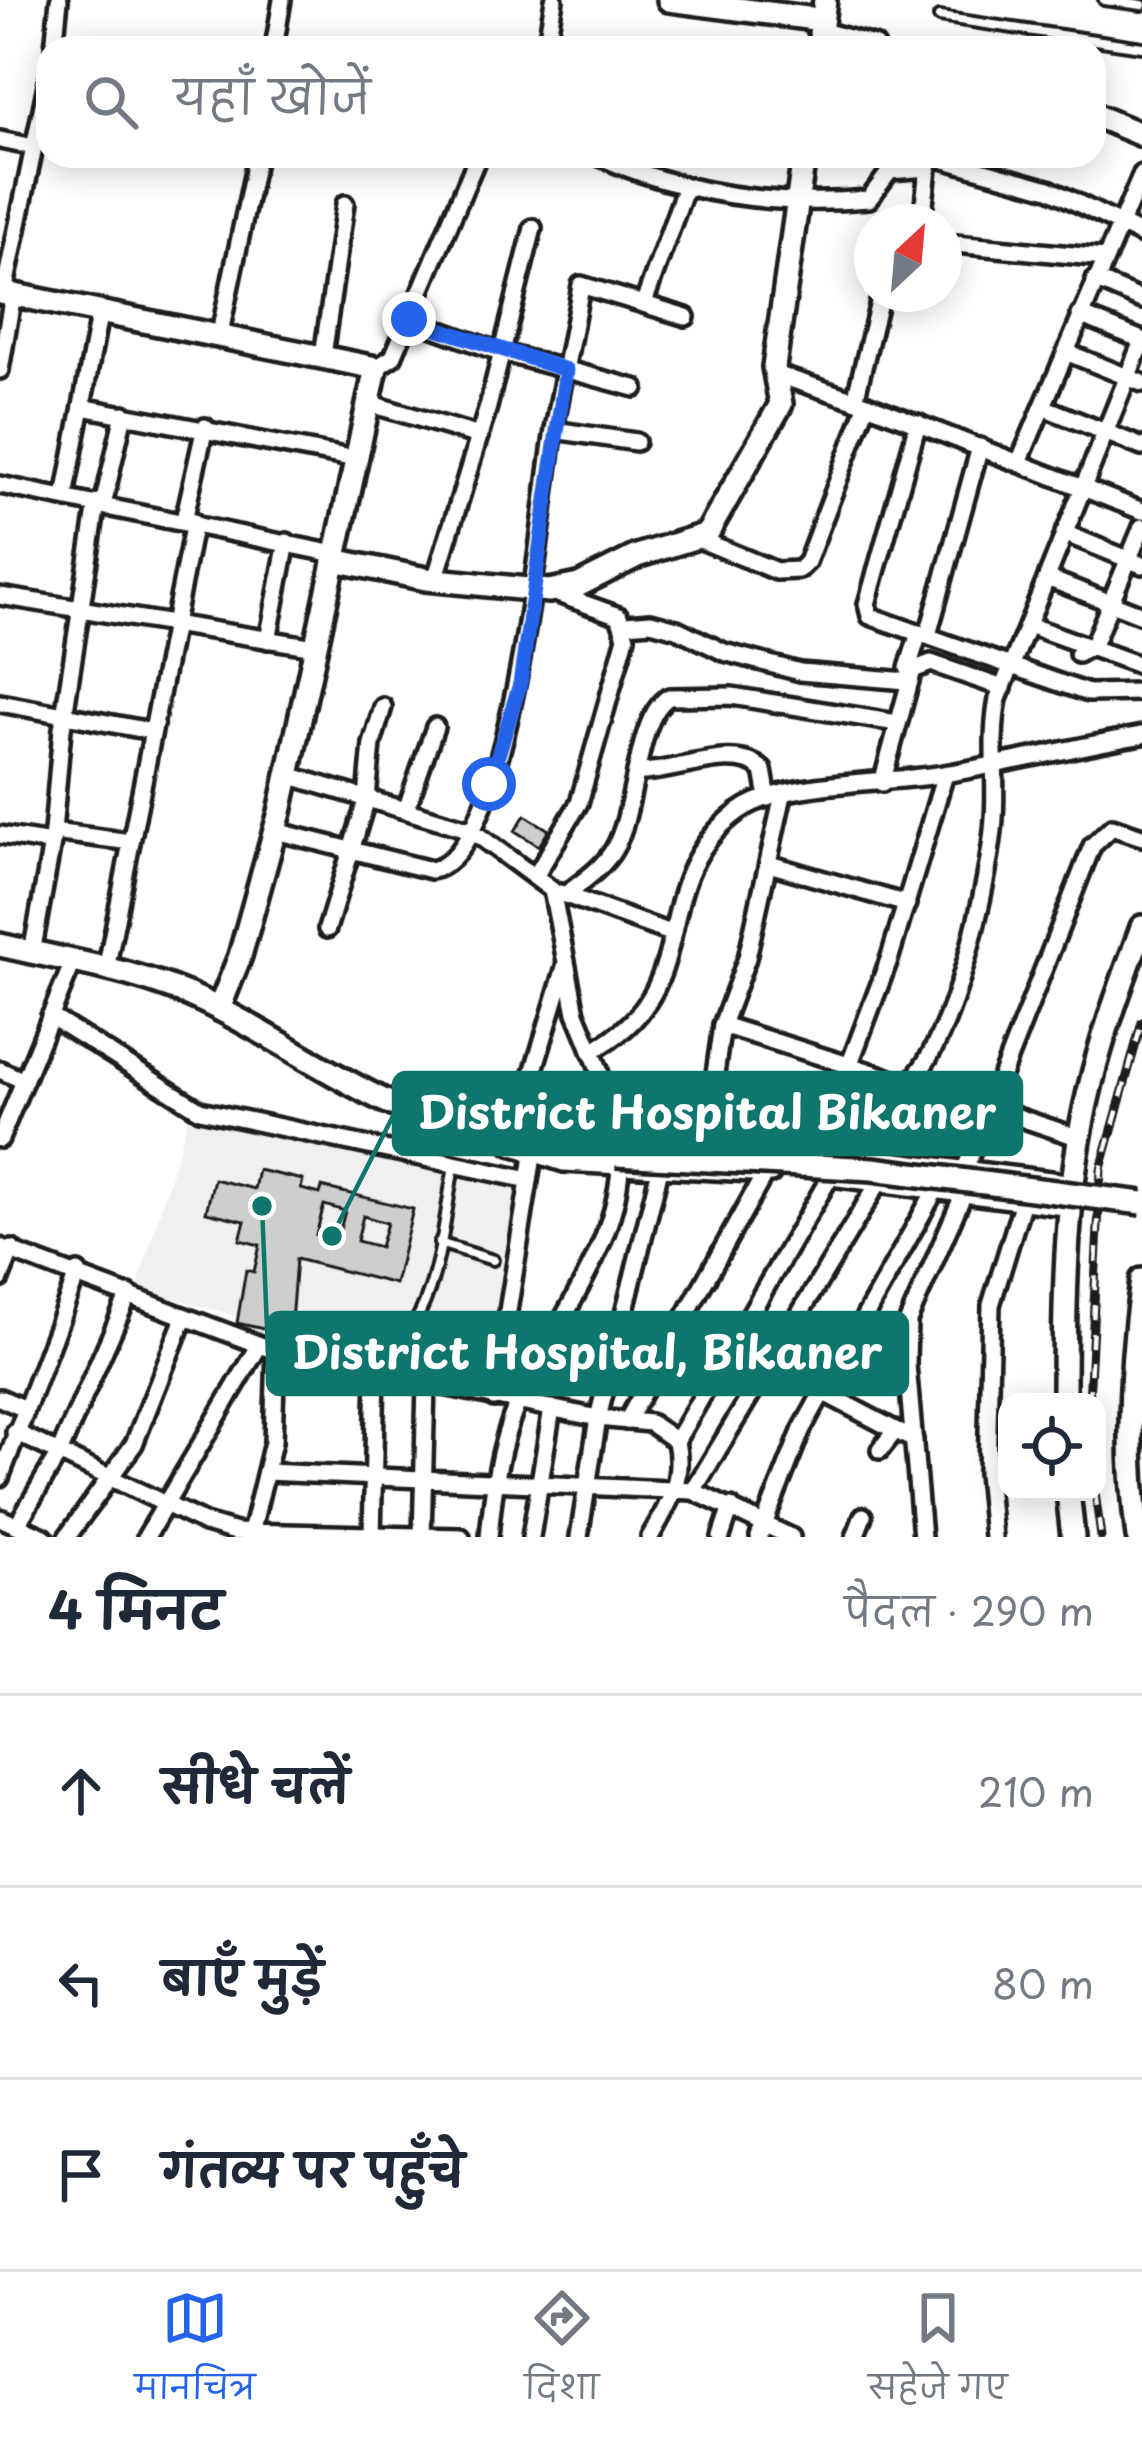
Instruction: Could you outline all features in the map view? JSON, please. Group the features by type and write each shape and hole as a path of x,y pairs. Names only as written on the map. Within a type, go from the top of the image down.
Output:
{"street":[{"path":"55,36 59,0"},
{"path":"276,36 282,0"},
{"path":"548,36 554,0"},
{"path":"670,0 821,25"},
{"path":"1106,121 1142,135"},
{"path":"0,370 6,293 36,137"},
{"path":"0,140 34,147"},
{"path":"220,333 254,168"},
{"path":"219,1010 240,956 275,831 376,368 393,357 473,168"},
{"path":"633,168 740,199 797,203 869,199 890,171 901,168"},
{"path":"700,540 782,398 775,374 801,168"},
{"path":"924,204 929,168"},
{"path":"963,168 1049,189 1142,236"},
{"path":"1019,462 1142,174"},
{"path":"644,303 686,186"},
{"path":"323,356 345,204"},
{"path":"435,580 479,436 532,228"},
{"path":"962,245 1105,258"},
{"path":"1095,280 1142,300"},
{"path":"275,831 431,870 449,862 471,830 520,684 540,590 554,430 580,285 686,317"},
{"path":"6,293 376,368"},
{"path":"64,497 100,310"},
{"path":"0,484 287,542 435,580 540,590 579,585 637,556 700,540 776,571 799,571 861,402 878,312"},
{"path":"904,1085 924,1069 938,1038 976,910 994,818 990,739 1003,688 1105,432 1135,380 1142,341 1080,315"},
{"path":"409,319 500,352 635,388"},
{"path":"1066,352 1135,380"},
{"path":"775,374 918,423 1142,512"},
{"path":"368,403 479,436"},
{"path":"1043,406 1142,447"},
{"path":"82,407 356,459"},
{"path":"32,953 52,838 80,611 100,504 124,414"},
{"path":"918,423 866,604 877,620 1088,693 1142,692"},
{"path":"106,970 205,427"},
{"path":"554,430 636,442"},
{"path":"882,782 907,675 980,447"},
{"path":"1085,650 1136,563 1142,527"},
{"path":"1064,533 1136,563"},
{"path":"268,640 287,542"},
{"path":"1047,578 1142,615"},
{"path":"540,590 619,616 626,624"},
{"path":"0,596 315,647"},
{"path":"626,624 651,622 677,628 724,652 800,672 907,675 931,663 1003,688"},
{"path":"536,875 579,803 626,624"},
{"path":"1028,625 1085,650 1142,666"},
{"path":"558,893 614,850 649,723 669,697 732,696 897,723"},
{"path":"0,703 151,731"},
{"path":"328,929 367,798 372,744 383,707"},
{"path":"406,810 435,727"},
{"path":"591,1051 620,1037 648,1010 662,984 670,933 686,885 718,830 739,811 775,796 945,774 1142,735"},
{"path":"639,772 672,773 717,759 747,759 763,770 775,796 769,864 747,958 722,1025 705,1144"},
{"path":"817,1151 907,904 945,774"},
{"path":"288,776 471,830 558,893 670,933"},
{"path":"965,1169 1092,846 1112,827 1142,837"},
{"path":"0,835 131,842"},
{"path":"769,864 907,904"},
{"path":"489,1537 494,1484 518,1402 614,1214 614,1154 602,1083 565,967 558,893"},
{"path":"1064,1393 1072,1208 1080,1138 1106,1029 1142,928"},
{"path":"3,953 32,953 147,979 219,1010 379,1098 533,1156 614,1154 873,1168 1142,1204"},
{"path":"0,1139 73,962"},
{"path":"514,1136 565,967"},
{"path":"50,1016 200,1110 529,1180"},
{"path":"722,1025 904,1085 916,1098 939,1093 1080,1138"},
{"path":"0,1070 24,1081"},
{"path":"490,1136 614,1154 660,1169 830,1177 1072,1208"},
{"path":"490,1136 614,1154 705,1144 817,1151 1075,1184"},
{"path":"494,1398 533,1156"},
{"path":"579,1537 598,1418 660,1169"},
{"path":"627,1421 765,1173"},
{"path":"684,1491 676,1441 830,1177"},
{"path":"650,1537 769,1364 879,1182"},
{"path":"761,1530 822,1393 936,1189"},
{"path":"922,1537 908,1321 964,1192"},
{"path":"993,1537 987,1473 991,1305 1023,1201"},
{"path":"0,1280 6,1248 267,1348 494,1398 650,1423 676,1441"},
{"path":"0,1478 78,1272"},
{"path":"1138,1537 1136,1412 1142,1280"},
{"path":"17,1525 58,1453 129,1294"},
{"path":"67,1537 134,1444 184,1318"},
{"path":"242,1535 273,1442 267,1348"},
{"path":"146,1537 267,1348"},
{"path":"769,1364 914,1440"},
{"path":"372,1536 376,1372"},
{"path":"422,1536 426,1384"},
{"path":"0,1398 23,1408"},
{"path":"531,1537 552,1408"},
{"path":"880,1450 896,1431"},
{"path":"15,1432 168,1507 242,1535 461,1537"},
{"path":"266,1472 684,1491 731,1507 761,1530 791,1537"},
{"path":"1069,1501 1073,1537"},
{"path":"721,1537 731,1507"},
{"path":"855,1537 863,1516"},
{"path":"0,1518 44,1537"}],"lane":[{"path":"1104,0 1142,5"},
{"path":"939,17 1072,36"},
{"path":"1106,41 1142,46"},
{"path":"299,1329 366,1348 398,1345 421,1317 454,1166"},
{"path":"439,1243 493,1260"}],"shaded area":[{"path":"189,1115 519,1185 488,1387 137,1288"}],"building":[{"path":"525,815 549,830 539,846 515,831"},
{"path":"258,1170 303,1180 301,1189 320,1194 322,1187 413,1209 395,1284 296,1259 290,1335 237,1323 246,1270 254,1272 260,1245 240,1240 245,1221 206,1212 214,1179 254,1189","holes":["324,1205 345,1211 337,1241 316,1235","363,1216 387,1223 380,1247 357,1241"]}],"railway":[{"path":"1089,1393 1101,1169 1142,1022"},
{"path":"1096,1501 1101,1537"}],"place":[{"name":"District Hospital, Bikaner","path":"262,1206"},
{"name":"District Hospital Bikaner","path":"332,1236"}],"route":[{"path":"409,319 566,370 530,589 520,684 489,784"}]}
